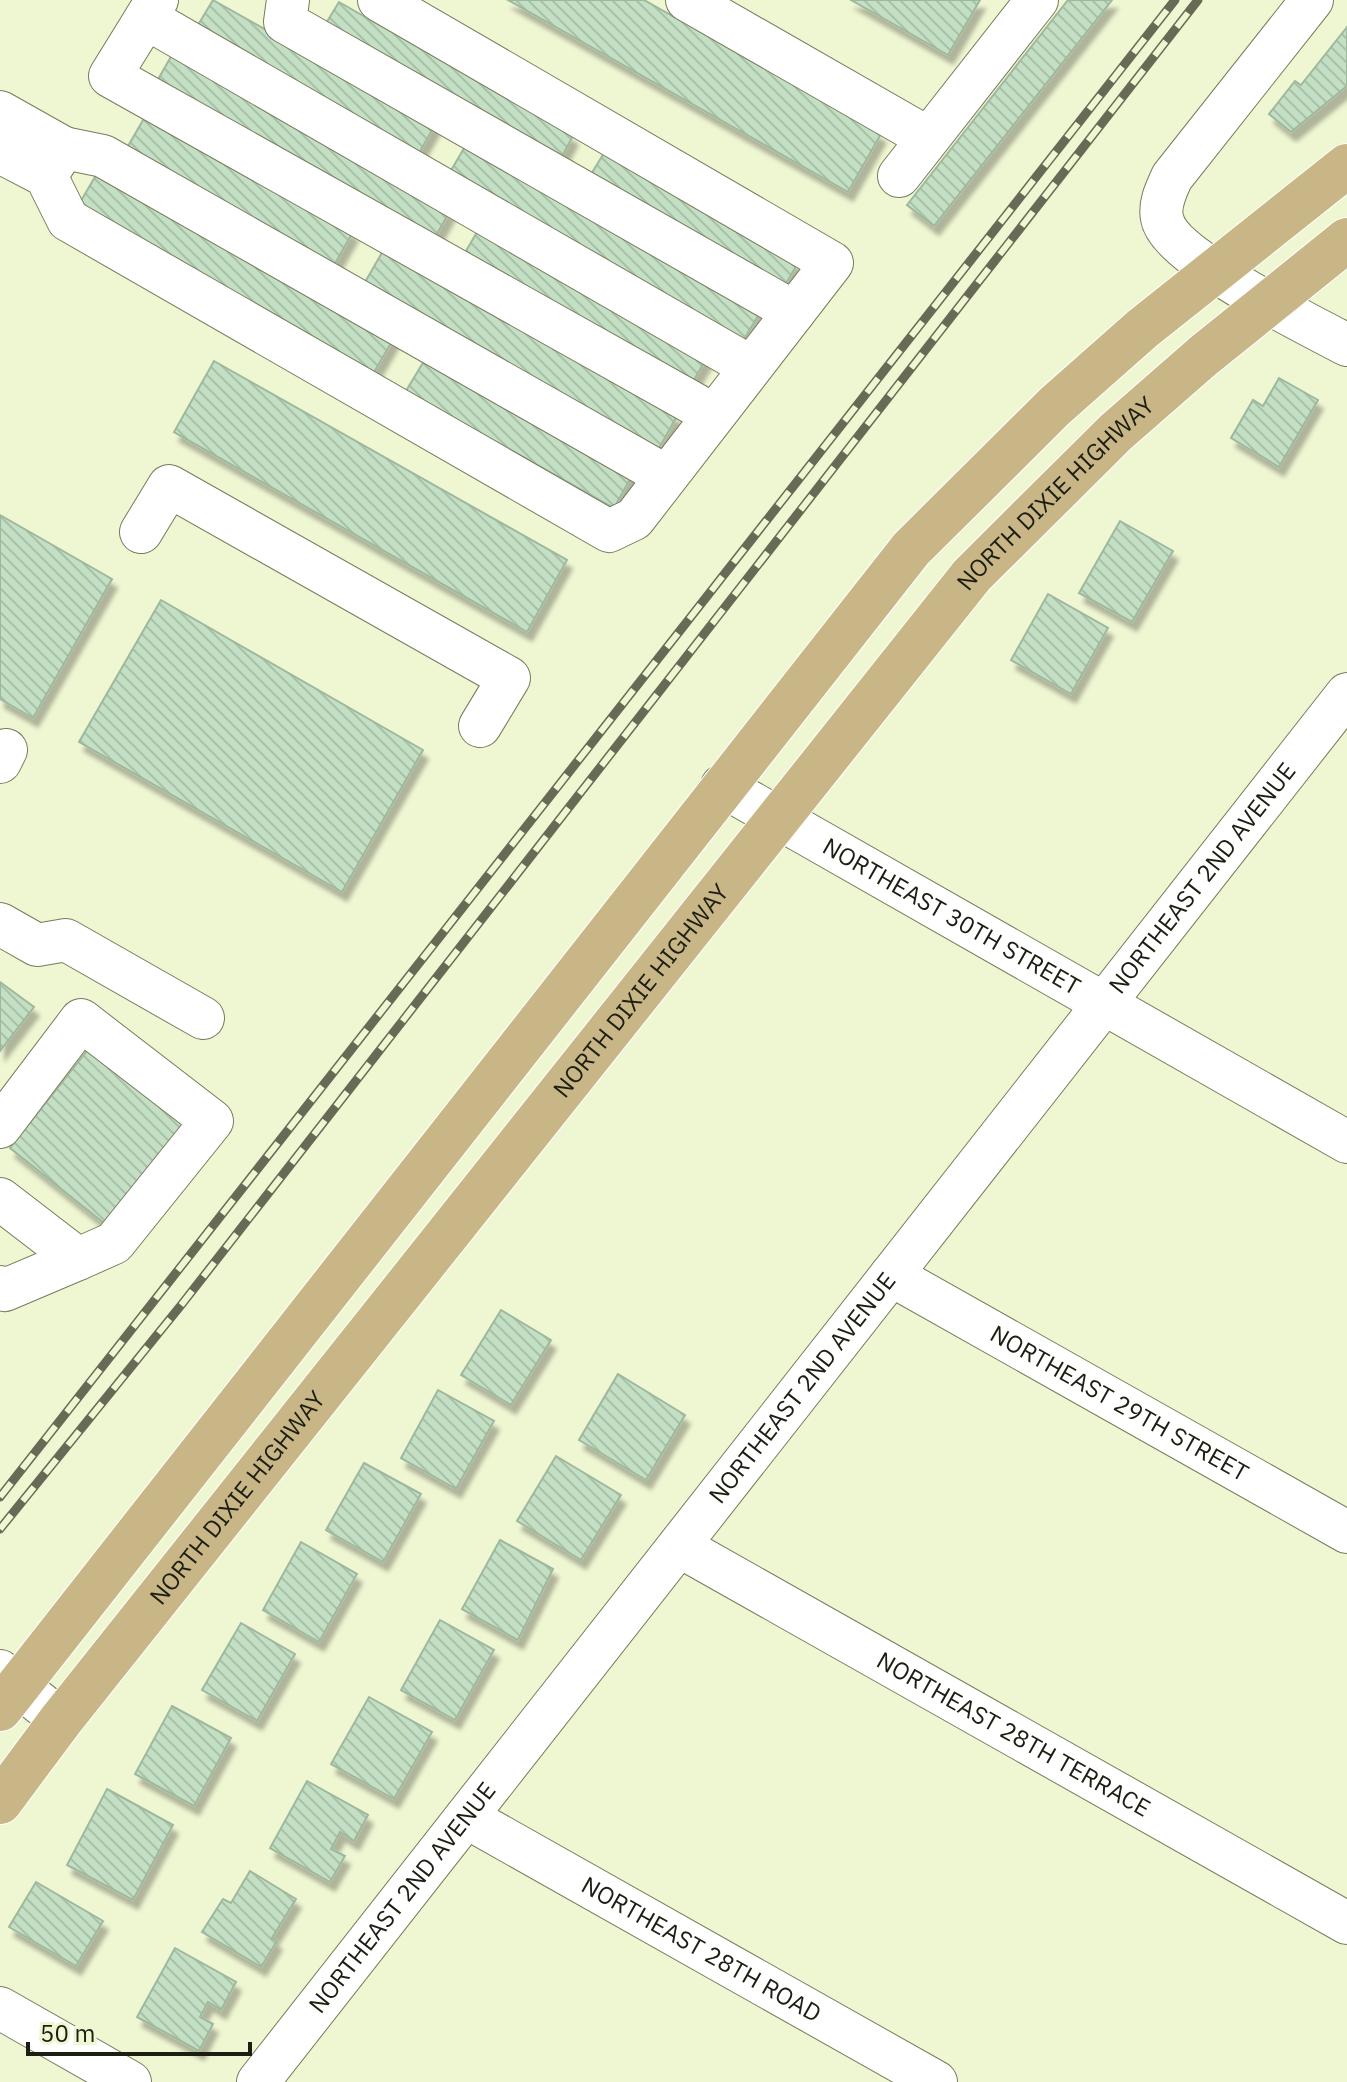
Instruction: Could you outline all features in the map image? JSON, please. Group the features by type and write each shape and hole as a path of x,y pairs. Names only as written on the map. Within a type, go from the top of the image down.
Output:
{"main road":[{"path":"6,1688 911,549 1055,406 1213,270 1347,166"},
{"name":"NORTH DIXIE HIGHWAY","path":"0,1802 61,1720 972,575 1116,432 1269,301 1347,240"}],"street":[{"path":"288,0 285,22 794,312"},
{"path":"0,112 55,162 68,220 609,531 634,519 832,263 379,0"},
{"path":"687,0 928,138"},
{"path":"899,176 1037,0"},
{"path":"1312,0 1172,177 1164,195 1162,220 1181,247 1213,270 1347,345"},
{"path":"714,415 110,76 152,9 751,367"},
{"path":"0,152 55,162 103,156 666,476"},
{"path":"141,532 169,486 509,678 480,726"},
{"name":"NORTHEAST 2ND AVENUE","path":"258,2082 1104,1005 1332,743 1347,694"},
{"name":"NORTHEAST 30TH STREET","path":"722,786 1347,1142"},
{"path":"0,924 37,945 66,940 203,1018"},
{"path":"0,1127 81,1020 212,1121 114,1243 5,1290 0,1287"},
{"path":"0,1199 78,1259"},
{"name":"NORTHEAST 29TH STREET","path":"891,1275 1347,1532"},
{"name":"NORTHEAST 28TH TERRACE","path":"679,1546 1347,1923"},
{"path":"6,1688 61,1720"},
{"name":"NORTHEAST 28TH ROAD","path":"466,1817 936,2082"},
{"path":"0,2008 130,2082"}],"building":[{"path":"213,0 435,125 418,155 195,30"},
{"path":"508,0 644,0 881,134 848,192"},
{"path":"851,0 980,0 948,55"},
{"path":"1068,0 1112,0 934,226 907,205"},
{"path":"339,2 573,136 560,160 325,25"},
{"path":"1347,27 1347,86 1291,132 1269,114 1295,81 1301,85"},
{"path":"173,53 450,211 433,241 156,83"},
{"path":"147,113 353,232 333,267 127,148"},
{"path":"467,143 761,311 743,341 449,174"},
{"path":"604,153 798,263 784,287 590,176"},
{"path":"99,170 394,338 373,374 78,206"},
{"path":"480,227 708,356 691,385 463,256"},
{"path":"384,249 677,416 657,452 364,284"},
{"path":"427,356 634,472 614,508 406,391"},
{"path":"214,361 567,560 527,632 174,432"},
{"path":"1279,378 1318,400 1279,467 1231,438 1253,400 1263,406"},
{"path":"0,515 112,579 33,718 0,699"},
{"path":"1120,521 1173,551 1132,622 1079,593"},
{"path":"1048,594 1108,628 1071,694 1011,660"},
{"path":"161,600 423,750 342,892 79,742"},
{"path":"0,982 34,1007 0,1051"},
{"path":"94,1042 200,1126 115,1232 10,1148"},
{"path":"501,1310 551,1340 511,1405 461,1375"},
{"path":"618,1374 685,1415 646,1480 579,1440"},
{"path":"438,1390 494,1421 456,1489 401,1458"},
{"path":"556,1456 621,1495 581,1560 517,1521"},
{"path":"364,1463 421,1494 383,1562 326,1530"},
{"path":"500,1540 553,1569 518,1640 462,1609"},
{"path":"301,1542 357,1574 319,1642 263,1610"},
{"path":"440,1620 494,1650 455,1720 401,1690"},
{"path":"241,1623 295,1654 257,1721 202,1690"},
{"path":"369,1697 432,1732 394,1799 331,1764"},
{"path":"172,1706 231,1738 194,1806 135,1774"},
{"path":"307,1781 368,1815 354,1841 340,1832 331,1849 345,1856 330,1882 270,1848"},
{"path":"107,1789 173,1825 133,1900 67,1865"},
{"path":"250,1871 296,1899 272,1938 277,1941 261,1967 202,1932 223,1899 231,1903"},
{"path":"36,1882 103,1921 76,1966 9,1927"},
{"path":"175,1948 236,1982 221,2010 208,2002 200,2017 213,2024 199,2051 137,2017"}],"railway":[{"path":"0,1497 1175,0"},
{"path":"0,1529 182,1304 1198,0"}]}
